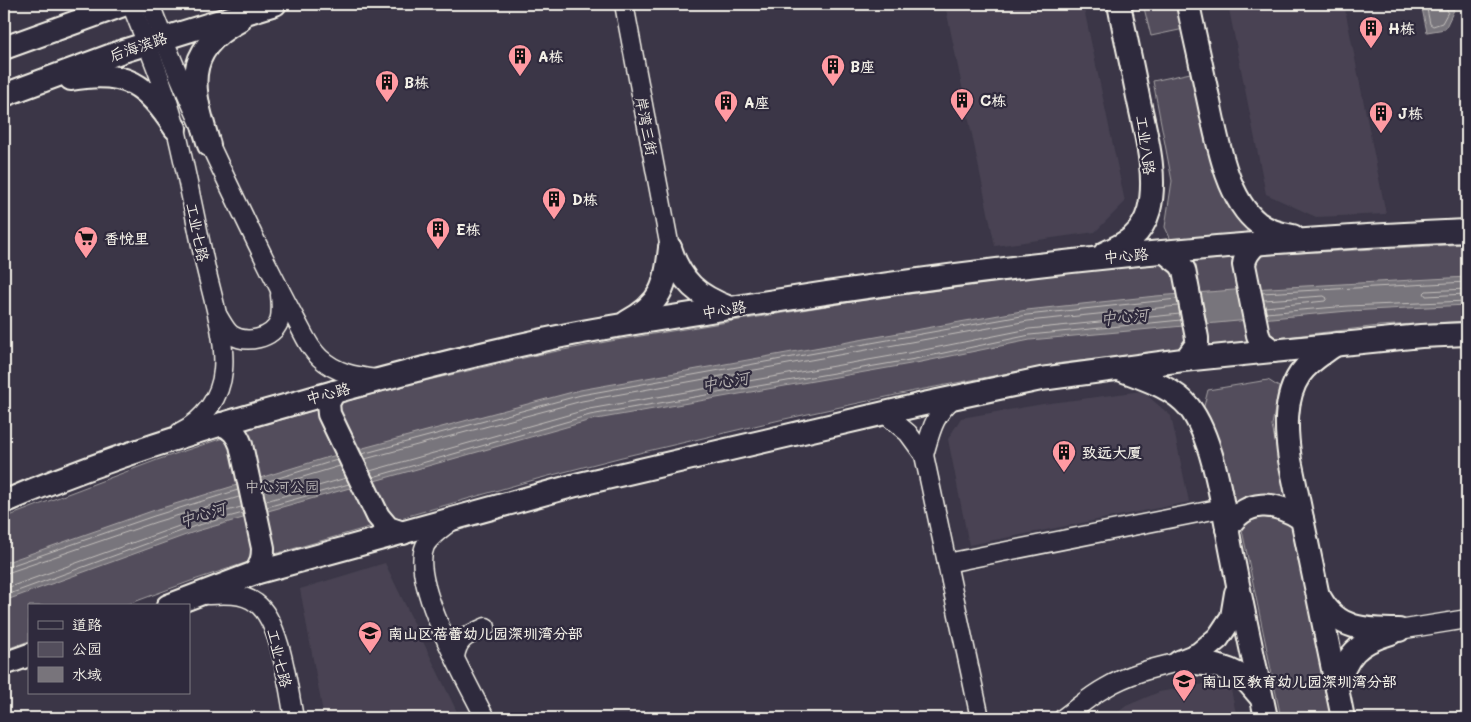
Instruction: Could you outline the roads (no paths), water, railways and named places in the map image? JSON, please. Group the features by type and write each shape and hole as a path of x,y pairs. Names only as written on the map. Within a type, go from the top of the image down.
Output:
{"main road":[{"path":"26,40 58,20 74,4"},
{"path":"4,48 126,4"},
{"name":"工业八路","path":"1092,258 1123,245 1132,239 1149,210 1151,196 1151,166 1147,139 1119,4"},
{"path":"1188,4 1220,150 1229,180 1240,202 1257,223 1273,232 1308,240"},
{"path":"209,145 195,92 195,71 202,52 215,37 233,24 271,5"},
{"name":"后海滨路","path":"4,95 155,41 271,5"},
{"path":"28,86 85,76 105,76 121,79 135,84 149,94 162,108 175,128"},
{"name":"中心路","path":"4,502 74,473 164,441 381,379 572,334 856,288 1092,258 1308,240 1467,231"},
{"path":"1256,244 1248,252 1244,265 1265,343"},
{"path":"670,248 675,262 690,285 713,302 730,308"},
{"path":"618,326 646,310 656,299 663,287 667,273 670,248"},
{"path":"1165,252 1180,264 1184,270 1197,338 1197,344 1186,359"},
{"path":"173,604 255,573 576,485 955,397 1041,380 1186,359 1265,343 1336,344 1421,336 1467,334"},
{"path":"1336,344 1311,362 1300,374 1288,403 1286,422 1287,442 1343,718"},
{"path":"1119,369 1169,392 1188,406 1201,427 1210,454 1225,519 1264,708"},
{"path":"334,392 328,403 329,414 378,516 388,528 403,533"},
{"path":"222,424 232,429 238,436 241,445 263,548 263,558 255,573"},
{"path":"1225,519 1232,520 1241,512 1267,505 1291,511 1302,519"},
{"path":"1179,662 1199,654 1218,638 1232,617 1238,584"},
{"path":"1317,594 1325,608 1343,622 1362,629 1399,630"},
{"path":"1337,689 1344,666 1351,654 1372,640 1399,630"},
{"path":"4,664 28,655"},
{"path":"1179,662 1200,662 1228,670 1242,677 1264,708"}],"street":[{"name":"工业七路","path":"131,4 174,66 209,145 309,345 319,358 333,368 351,375 381,379"},
{"name":"工业七路","path":"150,4 164,92 175,128 223,354 220,387 204,416 190,427 164,441"},
{"name":"岸湾三街","path":"624,4 670,248"},
{"path":"216,314 230,334 242,340 254,339 269,334 278,324 282,309 278,286"},
{"path":"924,455 933,423 945,405 955,397"},
{"path":"884,413 908,433 924,455 980,718"},
{"path":"456,518 435,534 425,546 421,565 432,606 485,718"},
{"path":"947,563 1225,519"},
{"name":"工业七路","path":"197,595 230,594 243,596 256,602 263,609 270,619 277,639 294,718"},
{"path":"1399,630 1467,619"},
{"path":"455,657 459,642 486,627"},
{"path":"1063,718 1104,688 1124,677 1179,662"}],"water":[{"path":"1421,4 1449,4 1454,10 1445,29 1427,32"},
{"name":"中心河","path":"1467,277 1467,305 1348,311 1030,340 916,363 591,420 197,531 4,601 4,563 152,511 322,459 580,390 1027,310 1156,296 1234,290"}],"place":[{"name":"H栋","path":"1371,49"},
{"name":"A栋","path":"520,77"},
{"name":"B座","path":"833,87"},
{"name":"B栋","path":"387,103"},
{"name":"C栋","path":"962,121"},
{"name":"A座","path":"726,123"},
{"name":"J栋","path":"1381,134"},
{"name":"D栋","path":"554,220"},
{"name":"E栋","path":"438,250"},
{"name":"香悦里","path":"86,259"},
{"name":"致远大厦","path":"1064,473"},
{"name":"南山区蓓蕾幼儿园深圳湾分部","path":"370,654"},
{"name":"南山区教育幼儿园深圳湾分部","path":"1184,702"}],"park label":[{"name":"中心河公园","path":"282,486"}]}
